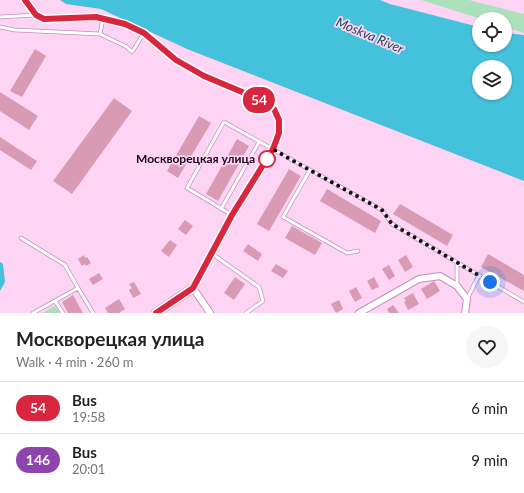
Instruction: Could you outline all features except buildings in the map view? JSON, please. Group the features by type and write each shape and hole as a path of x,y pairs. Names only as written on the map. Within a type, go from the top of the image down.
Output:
{"street":[{"path":"25,0 36,15 44,19 81,17 103,18 125,24 144,33 176,60 204,76 254,97 274,109 279,120 279,133 273,149 232,215 193,288 156,313"},
{"path":"360,313 419,279 440,276 457,286 467,299 465,313"},
{"path":"193,288 210,313"}],"lane":[{"path":"0,17 36,15"},
{"path":"100,34 103,18"},
{"path":"0,27 15,30 100,34 126,47 132,52 144,33"},
{"path":"232,215 187,188 224,122 382,210 392,224 524,302"},
{"path":"221,209 259,142"},
{"path":"310,170 283,217 347,253 358,251"},
{"path":"21,238 65,265 93,313"},
{"path":"211,253 259,287 263,301 246,313"},
{"path":"457,263 457,286"},
{"path":"467,299 479,275"},
{"path":"33,313 78,288"},
{"path":"55,301 63,313"}],"green space":[{"path":"421,0 469,0 524,14 524,33 512,29 512,12 472,12 472,16"},
{"path":"55,306 60,313 42,313"}],"water":[{"name":"Moskva River","path":"60,0 380,0 390,4 472,25 472,52 512,52 512,34 524,35 524,181 187,49 101,9 66,4"},
{"path":"0,262 3,264 5,282 0,291"}],"bus line":[{"name":"54","path":"25,0 36,15 44,19 96,17 125,24 144,33 176,60 204,76 254,97 274,109 279,120 279,133 273,149 232,215 193,288 156,313"}],"place":[{"name":"Москворецкая улица","path":"267,159"}],"route":[{"path":"267,159 273,149 382,210 392,224 490,282"}]}
